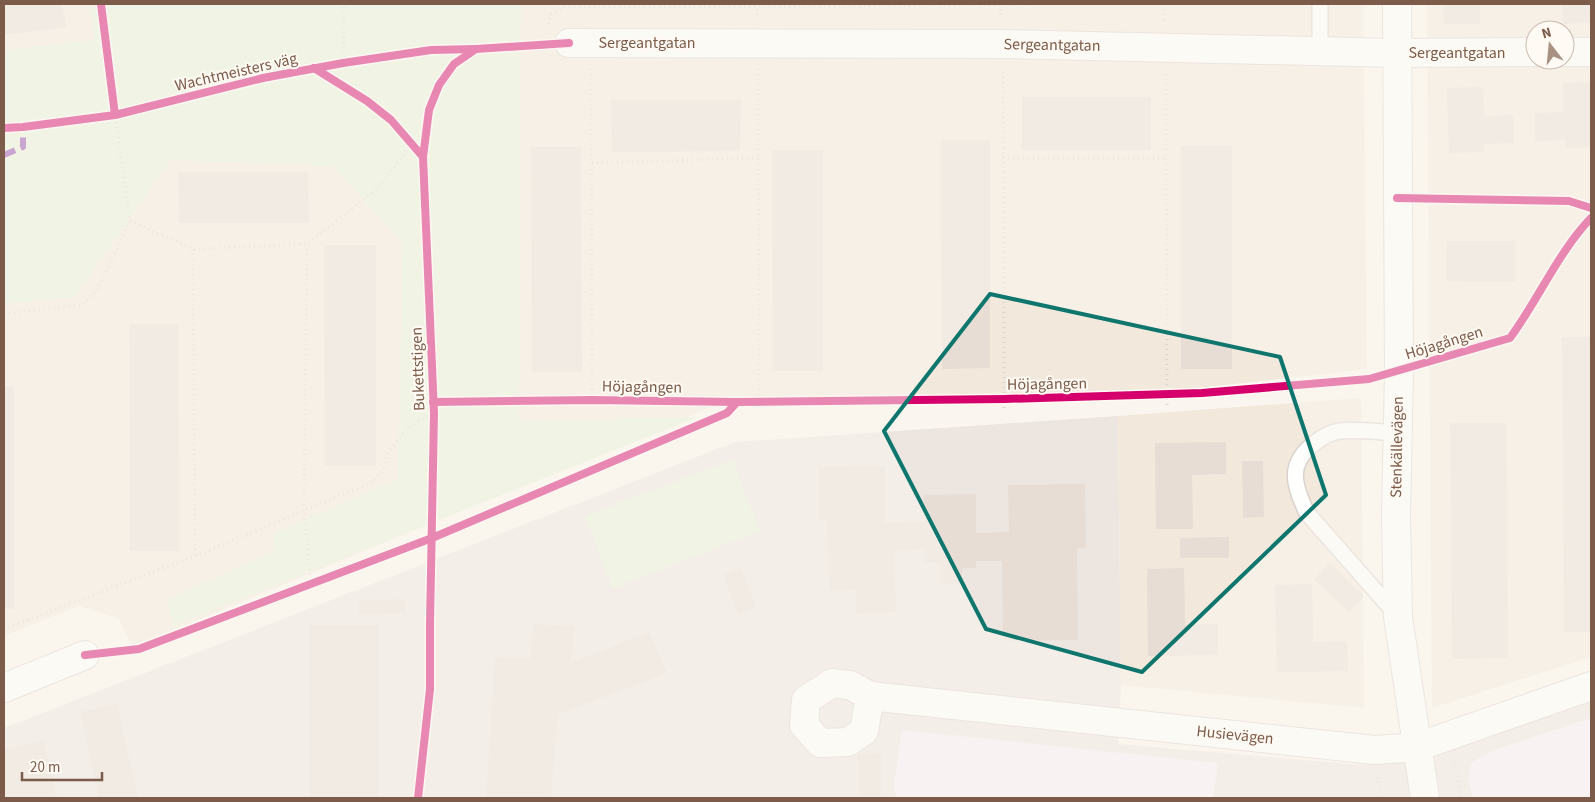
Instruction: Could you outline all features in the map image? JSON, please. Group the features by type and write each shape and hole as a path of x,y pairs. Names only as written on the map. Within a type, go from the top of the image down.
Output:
{"street":[{"name":"Stenkällevägen","path":"1397,4 1398,433 1396,516 1398,617 1424,798"},
{"name":"Sergeantgatan","path":"580,43 1003,44 1396,53 1525,52"},
{"path":"1575,52 1591,52"},
{"path":"4,688 86,655"},
{"name":"Husievägen","path":"870,696 1374,750 1417,747 1591,686"}],"lane":[{"path":"1320,4 1320,50"},
{"path":"1398,433 1339,431 1321,438 1306,450 1297,462 1296,477 1300,497 1307,513 1332,538 1398,617"}],"path":[{"path":"343,63 344,4"},
{"path":"593,4 593,6 1048,4"},
{"path":"1163,4 1166,48 1167,406"},
{"path":"757,5 756,401 769,401"},
{"path":"1000,5 1003,44 1004,408"},
{"path":"580,43 592,163 592,413"},
{"path":"333,65 352,62"},
{"path":"4,314 82,305 97,290 130,221 114,106"},
{"path":"106,117 124,113"},
{"path":"130,221 193,249 307,244 378,188 409,141 418,150"},
{"path":"592,163 758,158"},
{"path":"1003,158 1166,158"},
{"path":"307,244 304,510 311,584"},
{"path":"193,249 195,556"},
{"path":"1158,395 1176,395"},
{"path":"4,628 195,556 373,482 384,469 388,456 407,428 434,413"},
{"path":"302,587 320,580"},
{"path":"1450,736 1460,798"}],"highlighted area":[{"path":"990,294 1280,357 1326,495 1142,672 986,629 884,431"}],"shaded area":[{"path":"4,4 1363,4 1367,369 1198,388 714,406 133,647 118,618 79,606 4,636"},
{"path":"1427,4 1591,4 1591,657 1432,708"},
{"path":"1361,398 1364,708 1121,685 1118,416"},
{"path":"1118,416 1121,685 1118,744 1363,765 1471,742 1591,699 1591,798 4,798 4,728 735,442"},
{"path":"1591,718 1591,798 1473,798 1469,781 1471,763 1491,751"},
{"path":"902,730 1218,763 1213,798 896,798 894,784"}],"green space":[{"path":"90,4 521,4 519,421 698,417 173,626 167,600 275,550 274,533 398,479 403,243 333,166 171,160 75,297 4,304 4,50 94,40"},
{"path":"732,460 760,531 613,588 585,516"}],"building":[{"path":"4,4 62,4 66,27 4,35"},
{"path":"1443,4 1480,4 1480,24 1444,24"},
{"path":"1562,4 1591,4 1591,22 1575,23 1575,20 1563,20"},
{"path":"1591,82 1591,147 1566,148 1565,140 1535,141 1535,113 1563,112 1563,83"},
{"path":"1483,87 1484,117 1513,115 1514,143 1484,144 1484,152 1449,153 1447,88"},
{"path":"1022,97 1151,97 1151,150 1022,150"},
{"path":"611,100 741,100 740,151 612,152"},
{"path":"941,140 990,140 990,368 942,369"},
{"path":"1181,146 1232,146 1232,369 1181,369"},
{"path":"531,147 581,147 582,372 532,372"},
{"path":"772,150 823,150 823,371 773,371"},
{"path":"178,172 308,172 309,223 179,223"},
{"path":"1447,241 1515,241 1515,282 1446,281"},
{"path":"324,245 376,245 376,466 325,466"},
{"path":"129,324 178,324 179,551 130,551"},
{"path":"1562,337 1591,337 1591,632 1564,632"},
{"path":"4,386 14,386 14,609 4,609"},
{"path":"1450,423 1506,423 1508,658 1452,659"},
{"path":"1226,442 1226,474 1192,475 1193,529 1156,529 1155,443"},
{"path":"1242,461 1263,461 1264,517 1243,518"},
{"path":"885,466 885,523 924,522 924,495 976,494 976,533 1009,532 1008,485 1085,484 1086,548 1077,548 1078,640 1003,641 1002,561 976,561 976,568 962,568 962,584 940,585 940,563 925,563 924,549 894,550 896,612 856,613 856,589 829,590 827,520 819,520 818,467"},
{"path":"1229,537 1229,558 1180,558 1180,538"},
{"path":"1330,563 1364,596 1349,612 1314,579"},
{"path":"741,568 756,607 738,614 723,575"},
{"path":"1184,568 1185,625 1218,624 1218,655 1148,656 1147,569"},
{"path":"1312,584 1313,642 1347,641 1348,671 1277,672 1275,585"},
{"path":"405,599 405,613 359,614 359,600"},
{"path":"533,624 575,626 571,663 649,632 667,673 558,714 551,798 486,798 495,657 531,658"},
{"path":"309,625 379,625 379,798 309,798"},
{"path":"117,704 138,798 99,798 80,712"},
{"path":"44,740 57,798 4,798 4,750"},
{"path":"881,753 881,796 859,796 858,754"}],"marked path":[{"path":"4,155 23,147 23,127"}],"cycle path":[{"path":"101,4 115,115"},
{"name":"Bukettstigen","path":"418,798 430,689 434,413 423,157 429,110 439,85 454,64 476,49 569,43"},
{"name":"Wachtmeisters väg","path":"4,128 115,115 263,78 343,63 431,50 476,49"},
{"path":"314,68 367,101 391,120 423,157"},
{"path":"1397,198 1569,201 1591,208"},
{"name":"Höjagången","path":"433,402 592,400 737,402 1004,399 1202,393 1369,379 1510,338 1569,245 1591,218"},
{"path":"85,655 139,649 432,538 727,413 737,402"}]}
